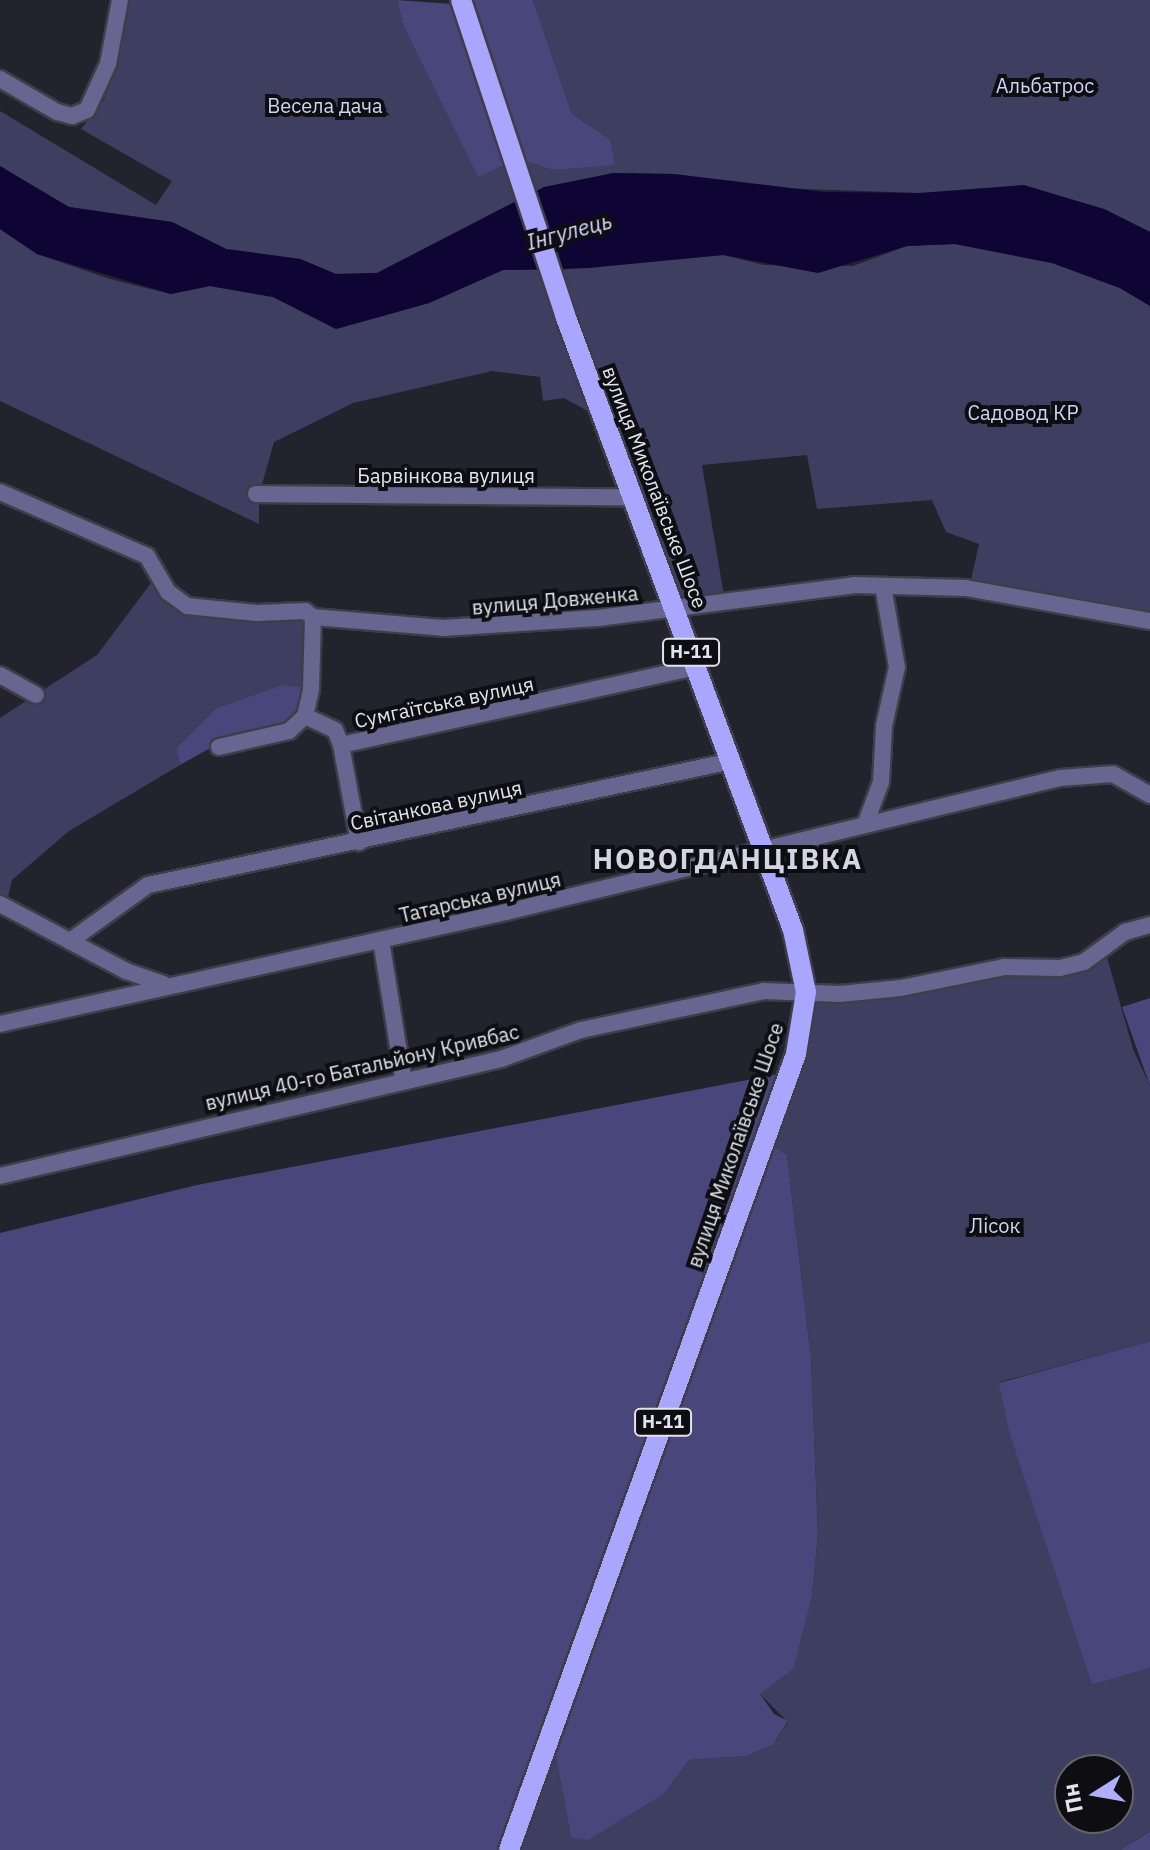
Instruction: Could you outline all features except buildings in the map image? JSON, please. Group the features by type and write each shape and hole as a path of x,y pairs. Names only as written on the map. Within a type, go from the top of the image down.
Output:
{"main road":[{"name":"вулиця Миколаївське Шосе","path":"461,0 511,162 565,315 793,930 806,992 796,1054 509,1850"}],"street":[{"path":"0,79 57,112 79,115 95,100 108,64 120,0"},
{"name":"вулиця Довженка","path":"0,492 147,556 168,592 187,606 257,613 305,611 313,617 443,628 676,609 825,587 883,586 966,588 1150,621"},
{"name":"Барвінкова вулиця","path":"256,494 635,497"},
{"path":"865,825 881,782 884,726 897,667 883,586"},
{"path":"219,747 289,731 305,716 311,689 313,617"},
{"name":"Сумгаїтська вулиця","path":"305,716 335,730 341,745 697,667"},
{"path":"0,675 36,695"},
{"path":"341,745 359,842"},
{"name":"Світанкова вулиця","path":"70,941 148,885 732,761"},
{"name":"Татарська вулиця","path":"0,1024 164,984 381,940 1099,772 1150,795"},
{"path":"0,904 126,971 164,984"},
{"name":"вулиця 40-го Батальйону Кривбас","path":"0,1176 403,1078 501,1059 581,1030 764,991 901,988 1004,967 1060,968 1084,962 1125,932 1150,925"},
{"path":"381,940 403,1078"}],"green space":[{"name":"Весела дача","path":"129,0 397,0 403,25 478,176 504,165 516,201 377,273 336,274 300,259 226,249 172,222 69,207 39,192 0,166 0,111 156,205 172,181 81,129 104,100"},
{"name":"Альбатрос","path":"533,0 1150,0 1150,232 1104,209 919,193 749,187 674,174 613,173 532,193 520,159 552,170 610,139 572,114"},
{"path":"0,229 37,254 110,279 170,294 210,286 273,297 336,329 429,303 503,270 540,270 591,413 564,398 543,401 540,377 492,371 353,403 274,442 259,495 259,524 0,401"},
{"name":"Садовод КР","path":"955,244 1052,263 1120,288 1150,306 1150,617 970,584 979,544 946,532 932,500 817,509 807,455 702,465 724,596 681,602 660,539 678,528 670,505 646,500 558,270 723,255 764,265 853,266 907,246"},
{"path":"154,579 167,598 294,615 311,622 306,688 176,749 180,765 69,831 12,880 7,901 0,897 0,718 97,655"},
{"name":"Лісок","path":"1106,954 1133,1049 1150,1086 1150,1341 1000,1382 1092,1685 1150,1668 1150,1831 1120,1850 520,1850 555,1753 571,1837 665,1793 689,1760 747,1756 773,1745 788,1722 760,1694 803,1622 812,1596 818,1535 811,1358 787,1155 772,1145 804,1054 814,996 843,1003"}],"shaded area":[{"path":"397,0 451,4 504,165 478,177 403,25"},
{"path":"461,0 533,0 572,114 610,139 615,165 552,170 520,159"},
{"path":"283,685 306,688 301,712 287,726 216,745 180,765 176,749 217,708"},
{"path":"1150,998 1150,1086 1122,1007"},
{"path":"779,1074 498,1850 0,1850 0,1233 197,1185"},
{"path":"772,1145 787,1155 811,1358 818,1535 812,1596 793,1669 760,1694 774,1714 788,1721 773,1745 747,1756 689,1760 665,1793 588,1840 571,1837 555,1753"},
{"path":"1150,1341 1150,1668 1092,1685 1009,1431 999,1383"},
{"path":"1149,1832 1150,1850 1120,1850"}],"water":[{"name":"Інгулець","path":"0,166 69,207 172,222 226,249 300,259 336,274 377,273 544,187 613,173 674,174 824,192 919,193 1024,185 1104,209 1150,232 1150,306 1120,288 1052,263 955,244 907,246 818,273 723,255 589,268 503,270 429,303 336,329 273,297 210,286 171,294 37,254 0,229"}],"district":[{"name":"НОВОГДАНЦІВКА","path":"728,859"}]}
